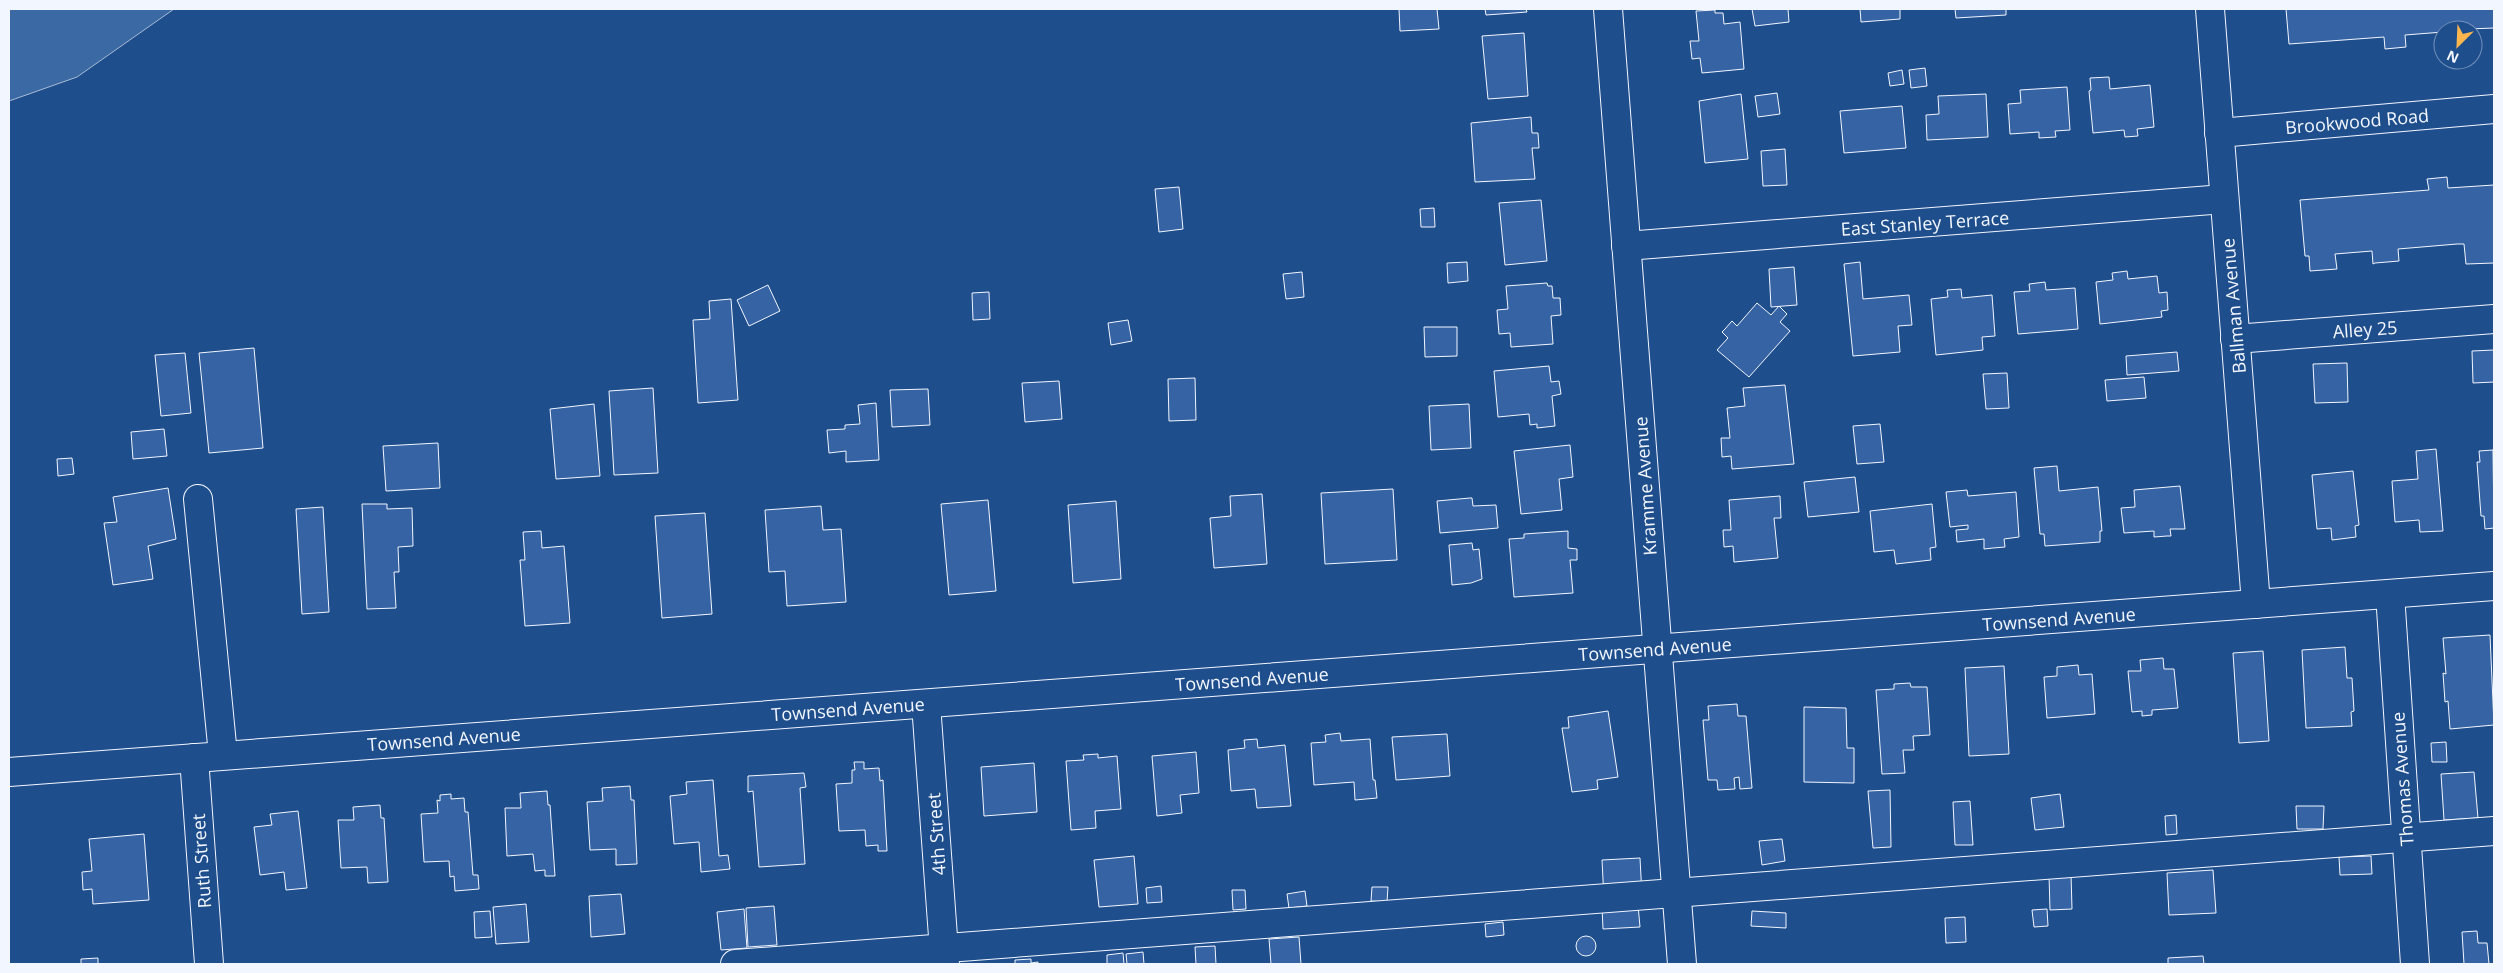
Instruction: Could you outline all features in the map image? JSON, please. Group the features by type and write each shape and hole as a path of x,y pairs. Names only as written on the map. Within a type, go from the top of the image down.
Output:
{"street":[{"name":"Kramme Avenue","path":"1608,9 1682,964"},
{"name":"Ballman Avenue","path":"2210,9 2256,604"},
{"name":"Brookwood Road","path":"2219,133 2494,109"},
{"name":"East Stanley Terrace","path":"1626,246 2224,199"},
{"name":"Alley 25","path":"2236,339 2494,319"},
{"path":"198,499 222,755"},
{"name":"Townsend Avenue","path":"9,772 2494,586"},
{"name":"Thomas Avenue","path":"2390,594 2415,964"},
{"name":"4th Street","path":"926,704 945,956"},
{"name":"Ruth Street","path":"194,758 209,964"},
{"path":"734,964 945,956 1677,894 2494,831"}],"water":[{"path":"9,9 174,9 77,77 9,101"}],"building":[{"path":"1399,9 1437,9 1439,29 1400,31"},
{"path":"1485,9 1526,9 1527,12 1486,15"},
{"path":"1752,9 1788,9 1789,22 1755,26"},
{"path":"1860,9 1900,9 1900,19 1861,22"},
{"path":"1955,9 2006,9 2006,15 1956,18"},
{"path":"2286,9 2494,9 2494,28 2483,28 2483,20 2433,20 2433,33 2405,35 2406,47 2385,49 2384,37 2289,44"},
{"path":"1715,10 1715,13 1723,13 1724,24 1740,22 1744,69 1702,73 1700,58 1692,59 1690,41 1699,41 1696,11"},
{"path":"1524,33 1528,96 1488,99 1482,36"},
{"path":"1925,68 1927,86 1911,88 1909,70"},
{"path":"1902,70 1904,84 1890,86 1888,73"},
{"path":"2109,77 2110,89 2150,85 2154,127 2137,129 2138,136 2125,137 2124,130 2093,133 2089,91 2091,90 2090,78"},
{"path":"2067,87 2070,130 2055,131 2056,137 2039,138 2039,132 2010,134 2008,104 2021,103 2020,90"},
{"path":"1777,93 1780,114 1758,117 1755,96"},
{"path":"1741,94 1748,159 1705,163 1699,101"},
{"path":"1986,94 1988,137 1927,140 1926,115 1939,114 1938,96"},
{"path":"1902,106 1906,148 1844,153 1840,111"},
{"path":"1531,117 1532,133 1538,133 1539,148 1532,148 1535,179 1475,182 1471,123"},
{"path":"1785,149 1787,185 1763,186 1761,151"},
{"path":"2447,177 2448,188 2494,185 2494,263 2466,264 2464,244 2457,244 2398,249 2399,261 2373,264 2372,251 2335,254 2337,269 2310,271 2309,256 2305,256 2300,200 2429,190 2427,179"},
{"path":"1179,187 1183,229 1159,232 1155,189"},
{"path":"1541,200 1547,261 1505,265 1499,203"},
{"path":"1434,208 1435,227 1421,227 1420,209"},
{"path":"1467,262 1468,281 1448,283 1447,263"},
{"path":"1860,262 1863,299 1909,295 1912,325 1898,326 1900,352 1853,356 1844,264"},
{"path":"1794,267 1797,305 1771,307 1769,269"},
{"path":"2127,271 2128,279 2157,276 2159,293 2167,292 2168,310 2161,311 2162,317 2100,324 2096,282 2113,280 2112,273"},
{"path":"1302,272 1304,297 1286,299 1283,274"},
{"path":"2045,282 2046,290 2075,288 2078,329 2018,334 2014,292 2030,291 2029,284"},
{"path":"1547,283 1548,286 1552,286 1553,298 1560,298 1561,315 1551,316 1553,344 1511,347 1510,333 1499,334 1497,310 1508,309 1506,286"},
{"path":"768,285 780,311 749,326 737,300"},
{"path":"1961,289 1962,298 1992,295 1995,336 1982,337 1983,350 1936,355 1931,299 1948,297 1947,290"},
{"path":"989,292 990,319 973,320 972,293"},
{"path":"731,299 738,400 698,403 693,320 710,319 709,301"},
{"path":"1757,303 1771,315 1779,306 1787,314 1780,322 1790,331 1749,377 1717,350 1728,338 1722,332 1732,321 1737,326"},
{"path":"1128,320 1132,341 1111,345 1108,323"},
{"path":"1424,327 1457,327 1457,356 1425,357"},
{"path":"254,348 263,448 209,453 199,353"},
{"path":"2494,350 2494,382 2473,383 2472,351"},
{"path":"2177,352 2179,371 2127,375 2126,356"},
{"path":"185,353 191,413 161,416 155,355"},
{"path":"2347,363 2348,402 2315,403 2313,364"},
{"path":"1549,366 1551,382 1559,381 1561,394 1552,396 1555,426 1537,428 1537,424 1530,425 1529,414 1498,417 1494,371"},
{"path":"2007,373 2009,408 1986,409 1983,374"},
{"path":"2144,377 2146,398 2107,401 2105,380"},
{"path":"1195,378 1196,420 1169,421 1168,379"},
{"path":"1059,381 1062,419 1025,422 1022,383"},
{"path":"1785,385 1794,464 1732,469 1731,456 1722,457 1721,438 1730,438 1727,408 1745,406 1743,388"},
{"path":"653,388 658,473 614,475 609,391"},
{"path":"928,389 930,425 892,427 890,390"},
{"path":"876,403 879,460 846,462 846,451 829,453 827,430 845,429 845,425 860,424 858,405"},
{"path":"594,404 600,476 556,479 550,409"},
{"path":"1469,404 1471,448 1431,450 1429,406"},
{"path":"1880,424 1884,462 1857,464 1853,426"},
{"path":"164,429 167,456 133,459 131,432"},
{"path":"438,443 440,488 386,491 383,446"},
{"path":"1570,445 1573,477 1559,479 1562,510 1521,514 1514,451"},
{"path":"2436,449 2443,531 2420,532 2419,520 2395,522 2392,481 2418,479 2416,451"},
{"path":"2493,450 2494,528 2485,529 2484,516 2481,516 2477,462 2480,462 2479,451"},
{"path":"72,458 74,474 58,476 57,459"},
{"path":"2057,466 2059,491 2098,487 2102,531 2100,531 2100,542 2045,546 2044,534 2040,534 2034,468"},
{"path":"2353,471 2359,525 2355,526 2356,537 2332,540 2331,528 2317,529 2312,475"},
{"path":"1855,477 1859,512 1808,517 1804,482"},
{"path":"2180,486 2185,529 2170,529 2171,536 2154,537 2154,531 2124,533 2121,508 2135,507 2134,490"},
{"path":"168,488 176,539 148,546 153,579 113,585 104,523 117,522 113,497"},
{"path":"1393,489 1397,560 1325,564 1321,493"},
{"path":"1967,490 1968,496 2016,492 2019,537 2004,539 2005,547 1984,549 1984,539 1957,542 1956,530 1968,529 1968,525 1950,527 1946,492"},
{"path":"1262,494 1267,564 1214,568 1210,518 1231,516 1230,496"},
{"path":"1780,496 1781,518 1774,518 1778,558 1734,562 1733,546 1724,547 1723,530 1731,530 1729,500"},
{"path":"1472,498 1473,506 1496,505 1498,528 1440,533 1437,501"},
{"path":"988,500 996,591 949,595 941,504"},
{"path":"1116,501 1121,579 1073,583 1068,505"},
{"path":"362,504 387,504 387,509 412,508 413,546 398,547 399,572 394,572 396,608 367,609"},
{"path":"1932,504 1936,547 1930,548 1931,560 1896,564 1894,550 1874,552 1870,511"},
{"path":"821,506 823,530 841,529 846,602 787,606 785,571 769,572 765,510"},
{"path":"323,507 329,612 302,614 296,509"},
{"path":"705,513 712,614 662,618 655,516"},
{"path":"541,531 542,548 564,546 570,623 525,626 520,560 525,560 523,532"},
{"path":"1568,531 1568,548 1577,549 1577,560 1570,560 1573,593 1514,597 1509,539 1524,538 1524,534"},
{"path":"1472,543 1473,550 1479,549 1482,579 1471,583 1452,585 1449,545"},
{"path":"2490,635 2494,725 2450,729 2448,701 2445,702 2443,673 2446,674 2443,638"},
{"path":"2345,647 2347,678 2352,678 2354,711 2351,712 2352,726 2306,728 2302,650"},
{"path":"2263,651 2269,741 2239,743 2233,653"},
{"path":"2163,658 2164,669 2174,669 2178,708 2152,710 2152,715 2142,716 2142,711 2132,712 2128,671 2141,671 2140,660"},
{"path":"2078,665 2079,675 2092,674 2095,714 2047,718 2044,677 2057,676 2057,667"},
{"path":"2004,666 2009,754 1969,756 1965,668"},
{"path":"1910,683 1911,687 1927,687 1930,735 1913,736 1914,750 1903,750 1905,773 1882,774 1876,690 1894,689 1894,684"},
{"path":"1737,704 1738,716 1746,716 1752,788 1740,789 1739,777 1734,778 1735,789 1718,790 1717,780 1708,780 1703,720 1709,720 1708,706"},
{"path":"1804,707 1846,708 1847,748 1854,748 1854,783 1804,782"},
{"path":"1608,711 1618,777 1597,780 1598,789 1572,792 1562,728 1569,728 1568,717"},
{"path":"1340,733 1341,741 1370,739 1373,780 1375,780 1377,798 1355,800 1354,782 1314,785 1311,743 1326,742 1325,735"},
{"path":"1447,734 1450,776 1396,780 1392,737"},
{"path":"1257,739 1258,748 1285,745 1291,806 1257,808 1255,789 1231,791 1228,750 1245,748 1244,740"},
{"path":"2446,742 2447,762 2432,762 2431,743"},
{"path":"1196,752 1199,793 1180,795 1182,813 1157,816 1152,756"},
{"path":"1098,754 1098,758 1117,756 1121,809 1095,811 1096,828 1071,830 1066,761 1084,760 1083,755"},
{"path":"854,762 864,762 864,769 879,768 880,781 883,780 887,851 878,851 878,845 866,846 865,830 839,831 836,784 852,783 852,770 855,770"},
{"path":"1034,763 1037,812 984,816 981,767"},
{"path":"2474,772 2478,818 2444,820 2441,774"},
{"path":"804,773 806,787 800,788 805,864 759,867 753,791 748,792 748,776"},
{"path":"713,780 719,856 728,855 730,869 701,872 699,842 674,844 670,796 687,794 686,782"},
{"path":"630,786 631,800 634,800 637,864 616,865 616,849 590,850 587,802 603,801 602,788"},
{"path":"1890,790 1891,847 1873,848 1868,791"},
{"path":"547,791 548,805 550,805 555,876 545,876 545,870 535,871 533,854 507,856 505,808 521,808 520,793"},
{"path":"451,794 451,799 464,798 465,812 468,812 473,875 478,875 479,889 455,891 454,876 450,877 449,861 424,862 421,814 438,813 437,800 440,801 440,795"},
{"path":"2060,794 2064,827 2035,830 2031,798"},
{"path":"1970,801 1973,845 1955,845 1953,802"},
{"path":"380,805 381,818 384,818 388,882 368,883 367,867 341,868 338,820 354,820 353,807"},
{"path":"2296,806 2324,806 2323,829 2297,829"},
{"path":"298,811 307,888 286,890 284,872 260,875 254,827 272,825 270,814"},
{"path":"2176,815 2177,834 2166,835 2165,816"},
{"path":"144,834 149,900 93,904 92,889 83,890 82,872 92,871 89,839"},
{"path":"1782,839 1785,861 1762,865 1759,841"},
{"path":"1134,856 1138,904 1099,907 1094,860"},
{"path":"2371,856 2372,874 2340,875 2339,857"},
{"path":"1640,858 1642,896 1604,899 1602,860"},
{"path":"2213,870 2216,913 2169,915 2167,873"},
{"path":"2071,874 2072,909 2050,910 2049,875"},
{"path":"1161,886 1162,902 1147,903 1146,888"},
{"path":"1372,887 1388,887 1387,902 1371,901"},
{"path":"1232,890 1245,890 1246,909 1233,910"},
{"path":"1305,891 1307,906 1289,908 1287,894"},
{"path":"621,894 625,934 591,937 589,896"},
{"path":"526,904 529,942 496,944 493,907"},
{"path":"1638,905 1640,927 1603,929 1602,907"},
{"path":"774,906 777,945 748,947 746,908"},
{"path":"744,909 747,948 721,950 717,912"},
{"path":"2047,909 2048,926 2034,927 2032,910"},
{"path":"490,911 492,937 475,938 474,912"},
{"path":"1752,911 1786,913 1786,928 1751,926"},
{"path":"1965,917 1966,942 1946,943 1945,918"},
{"path":"1503,922 1504,935 1486,937 1485,924"},
{"path":"2477,931 2478,943 2487,943 2489,964 2464,964 2462,932"},
{"path":"1586,936 1593,939 1596,946 1593,953 1586,956 1579,953 1576,946 1579,939"},
{"path":"1299,937 1301,964 1271,964 1269,939"},
{"path":"1215,946 1216,964 1196,964 1195,947"},
{"path":"1143,952 1144,964 1127,964 1126,954"},
{"path":"1123,953 1124,964 1107,964 1107,955"},
{"path":"2203,956 2204,964 2168,964 2168,958"},
{"path":"98,958 98,964 81,964 81,959"},
{"path":"1031,959 1031,963 1038,962 1038,964 1015,964 1015,960"}]}
